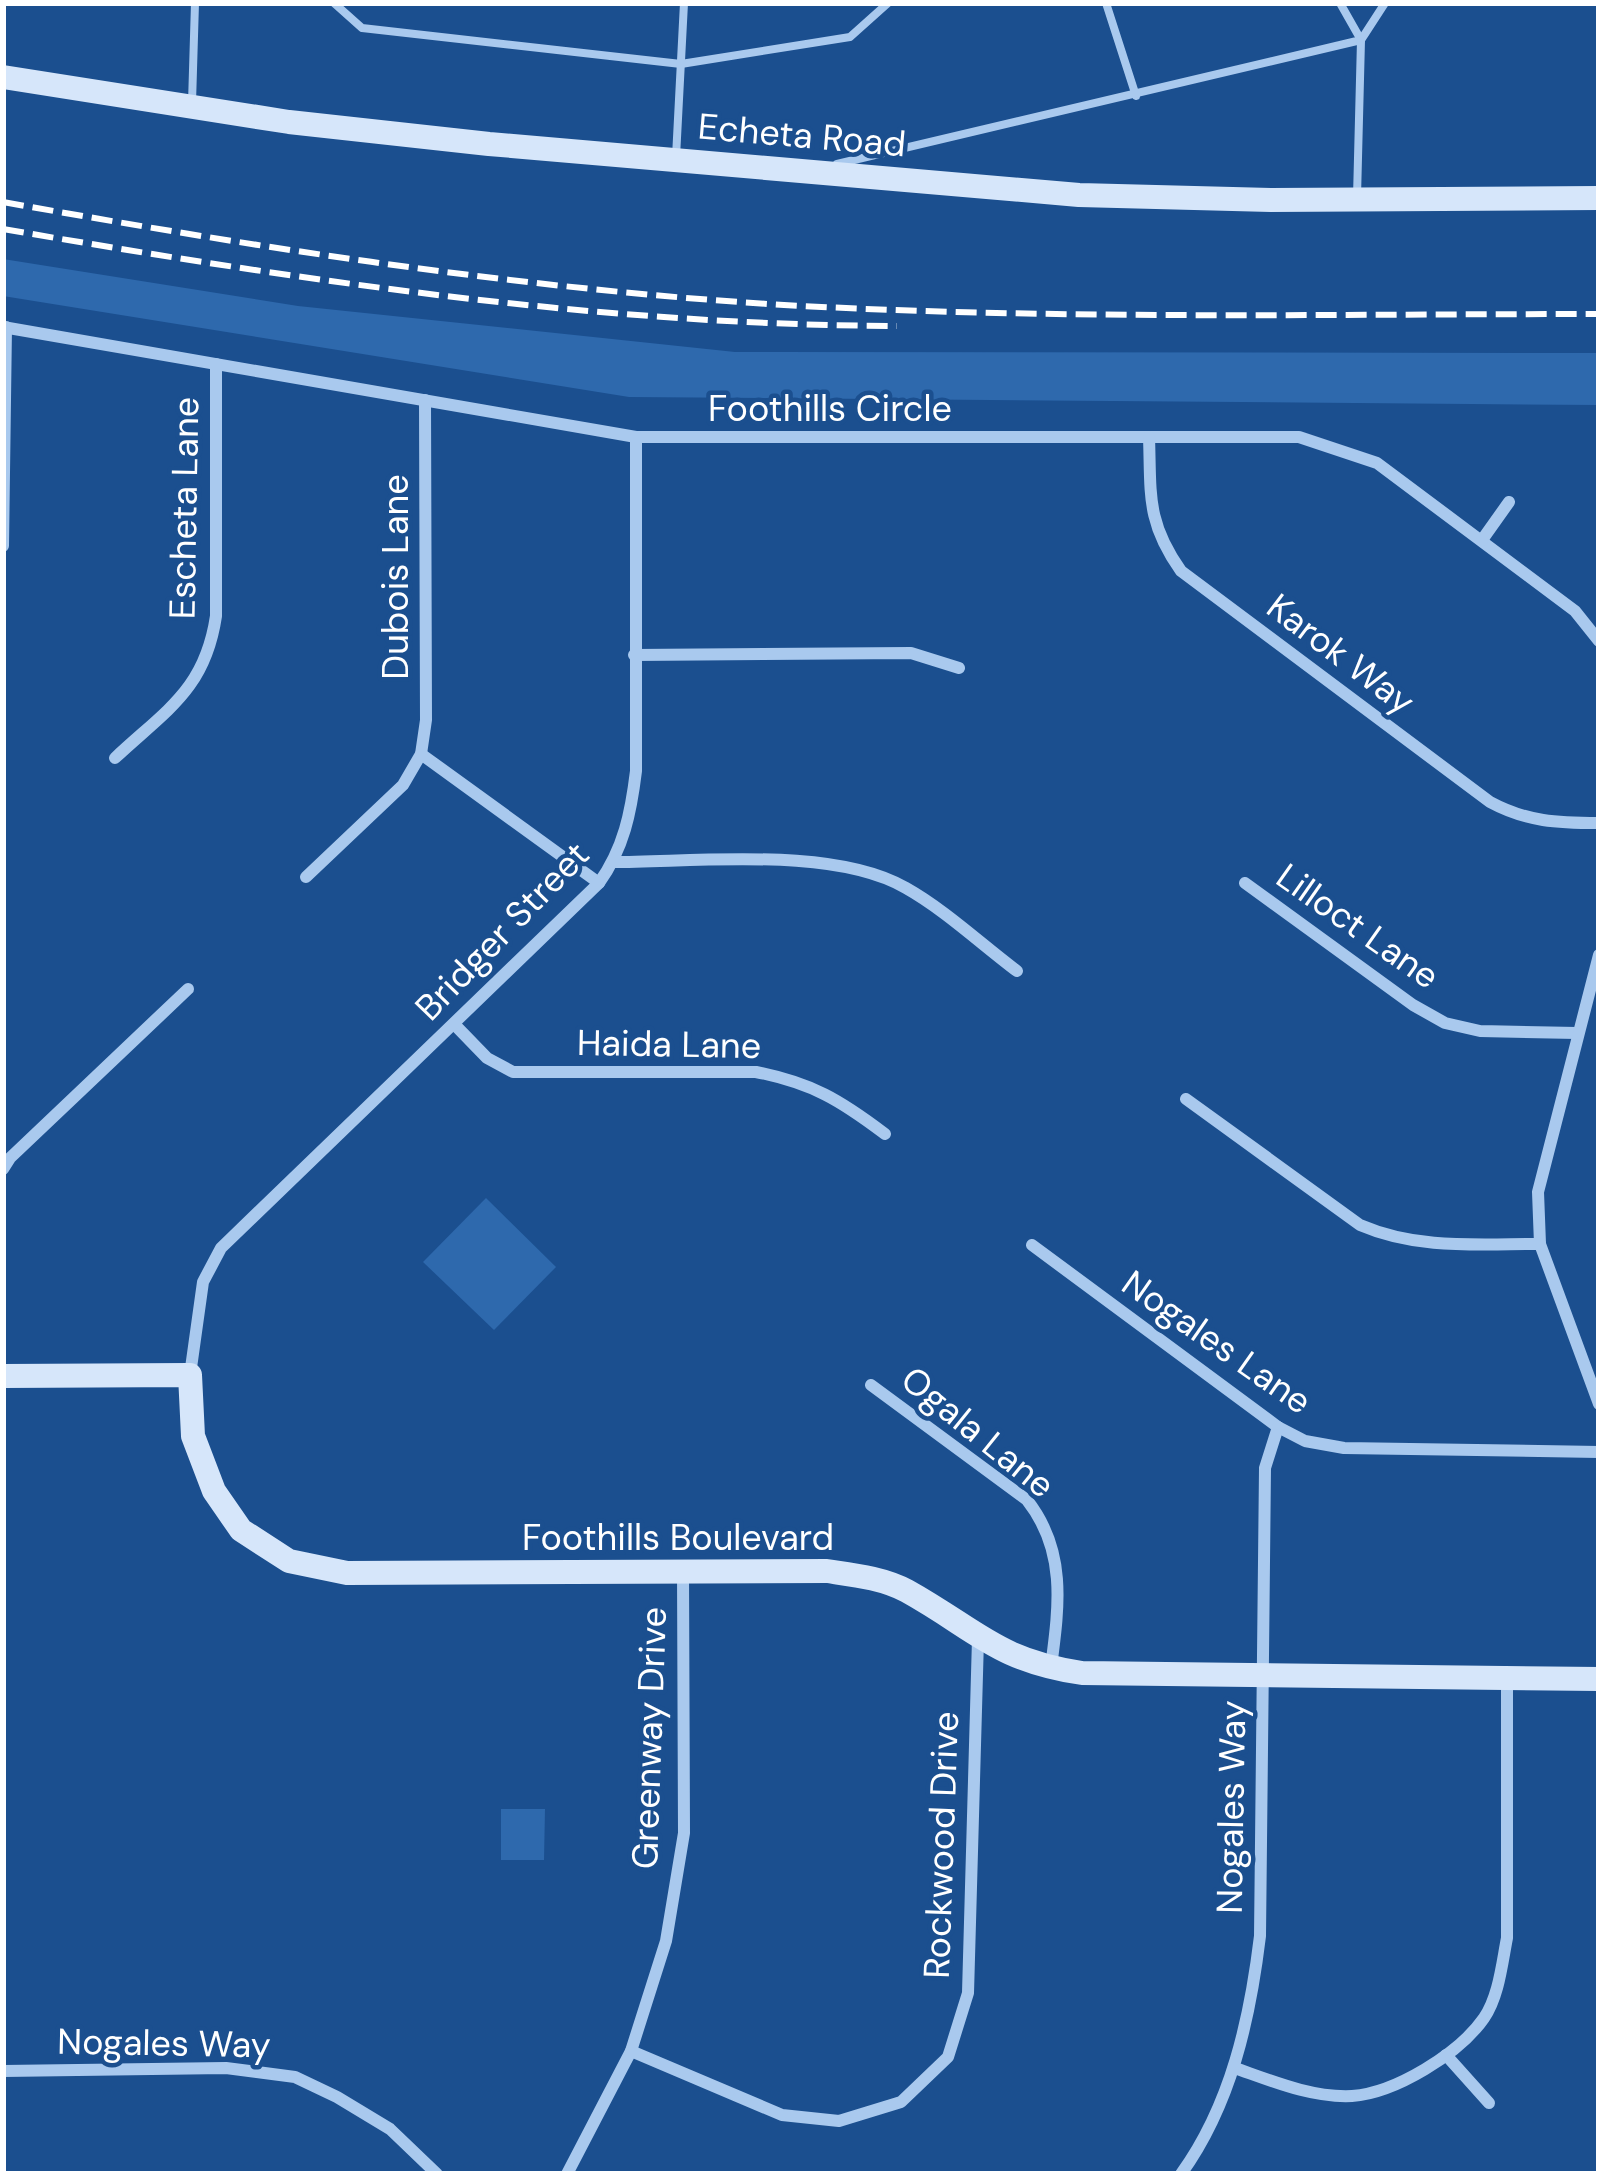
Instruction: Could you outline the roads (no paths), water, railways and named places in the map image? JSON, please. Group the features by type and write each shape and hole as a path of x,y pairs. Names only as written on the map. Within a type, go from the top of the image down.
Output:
{"street":[{"name":"Echeta Road","path":"3,76 192,108 445,139 1079,195 1599,198"},
{"name":"Foothills Circle","path":"5,327 636,437 1300,437 1376,463 1575,610 1599,641"},
{"path":"3,545 5,327"},
{"name":"Escheta Lane","path":"115,758 195,681 211,650 216,364"},
{"name":"Dubois Lane","path":"422,754 426,720 425,400"},
{"name":"Karok Way","path":"1149,436 1151,506 1159,540 1181,571 1490,802 1519,818 1599,823"},
{"name":"Bridger Street","path":"190,1375 203,1282 221,1248 599,883 614,862 629,821 636,770 636,437"},
{"path":"1482,540 1509,502"},
{"path":"634,655 911,652 958,668"},
{"path":"306,878 403,785 422,754 599,883"},
{"path":"614,862 826,861 868,870 907,888 1017,971"},
{"name":"Lilloct Lane","path":"1245,883 1413,1005 1445,1023 1480,1031 1577,1033"},
{"path":"1599,956 1538,1192 1540,1244 1599,1404"},
{"path":"3,1169 188,989"},
{"name":"Haida Lane","path":"454,1024 487,1058 512,1072 756,1072 794,1079 835,1096 885,1134"},
{"path":"1186,1099 1360,1226 1392,1239 1436,1245 1540,1244"},
{"name":"Nogales Lane","path":"1032,1245 1278,1427 1305,1441 1344,1448 1599,1452"},
{"path":"3,1376 190,1375"},
{"name":"Foothills Boulevard","path":"190,1375 193,1436 214,1491 241,1530 289,1561 347,1573 826,1570 871,1577 905,1590 1016,1659 1082,1673 1599,1679"},
{"name":"Ogala Lane","path":"871,1384 1027,1500 1044,1522 1055,1552 1060,1591 1051,1668"},
{"name":"Nogales Way","path":"1180,2174 1235,2068 1253,1998 1260,1936 1265,1468 1278,1427"},
{"name":"Greenway Drive","path":"568,2174 631,2051 666,1941 684,1833 683,1571"},
{"name":"Rockwood Drive","path":"631,2051 782,2115 839,2121 902,2102 948,2057 968,1993 978,1639"},
{"path":"1235,2068 1298,2090 1352,2096 1399,2085 1446,2055 1484,2017 1508,1938 1507,1678"},
{"path":"1446,2055 1489,2103"},
{"name":"Nogales Way","path":"3,2071 226,2068 295,2077 390,2129 437,2174"}],"lane":[{"path":"192,108 195,3"},
{"path":"334,3 362,28 681,64 850,37 888,3"},
{"path":"676,160 685,3"},
{"path":"1106,3 1136,96"},
{"path":"1340,3 1360,40 1357,199"},
{"path":"801,172 1360,40 1385,3"}],"railway":[{"path":"3,202 392,265 588,289 784,305 1090,314 1599,314"},
{"path":"3,229 448,296 672,318 897,326"}]}
